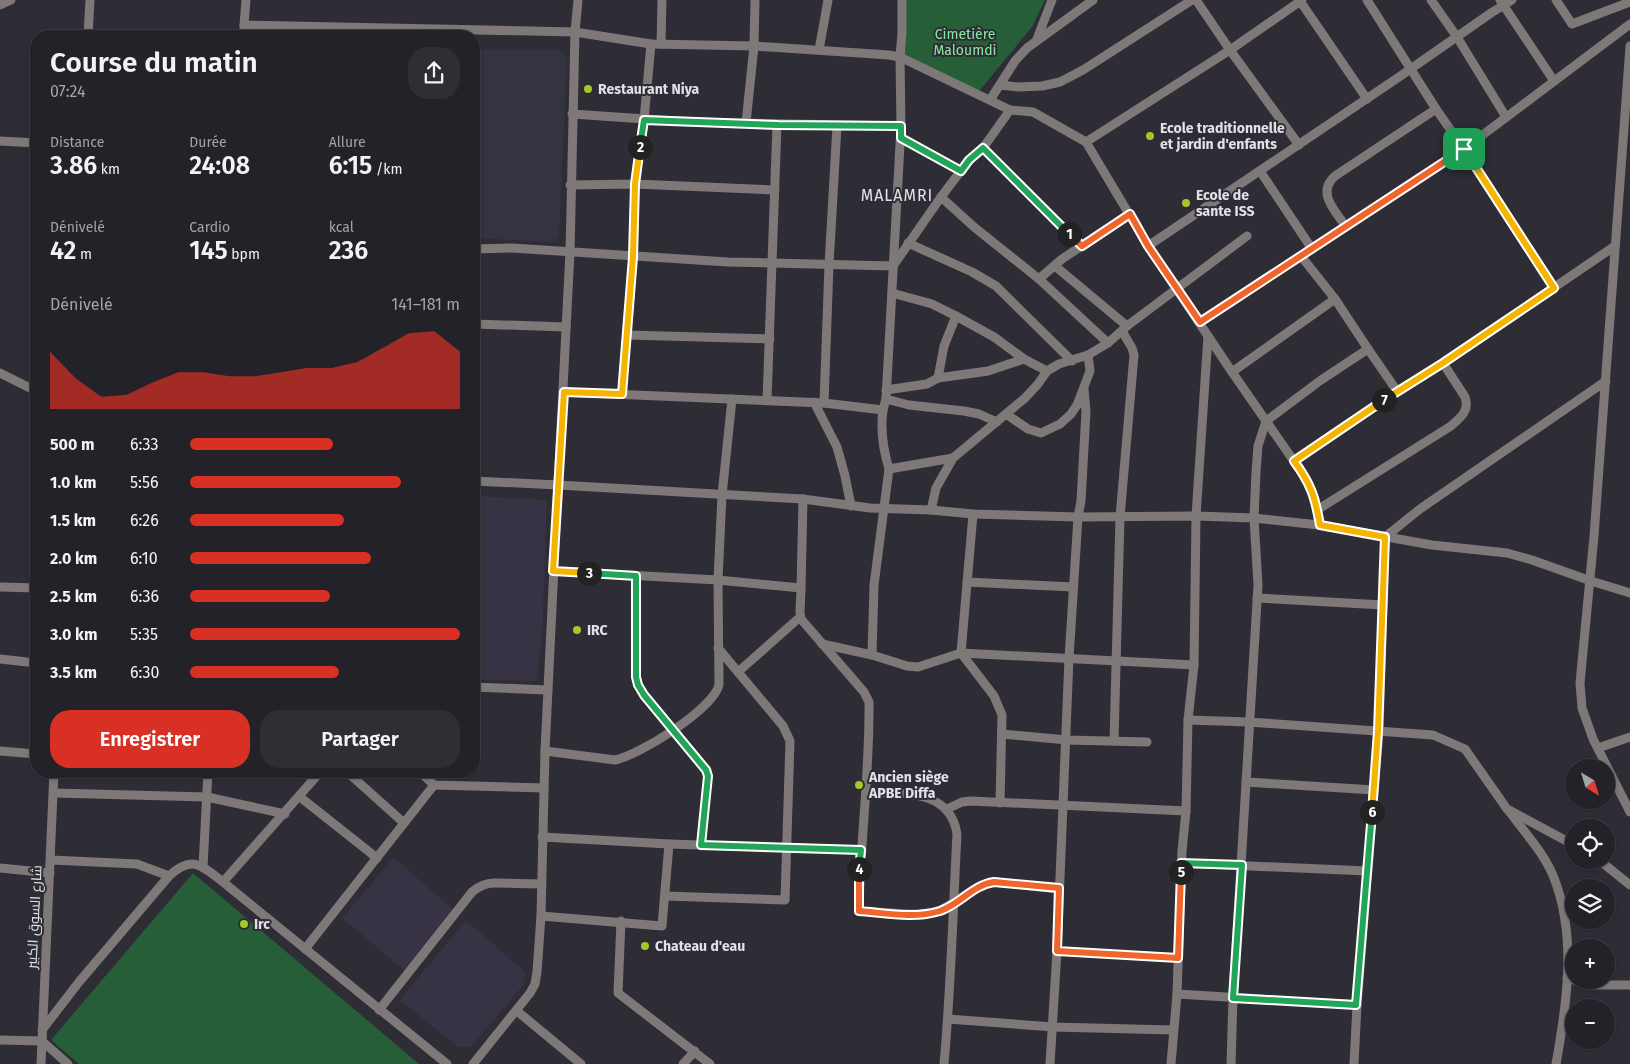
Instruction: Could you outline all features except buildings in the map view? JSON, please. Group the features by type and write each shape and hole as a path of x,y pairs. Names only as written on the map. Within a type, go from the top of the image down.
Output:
{"street":[{"path":"0,5 11,0"},
{"path":"88,30 90,0"},
{"path":"244,30 246,0"},
{"path":"473,1064 530,993 535,984 537,972 541,916 540,884 553,571 570,252 572,114 578,0"},
{"path":"661,44 662,0"},
{"path":"746,123 754,46 755,0"},
{"path":"818,50 828,0"},
{"path":"872,655 874,585 889,469 884,452 881,428 886,394 901,138 900,57 902,0"},
{"path":"1037,40 1052,0"},
{"path":"990,100 1015,61 1026,48 1093,0"},
{"path":"1000,85 1018,87 1042,86 1060,82 1083,70 1192,0"},
{"path":"1196,0 1299,145"},
{"path":"1367,0 1436,110 1464,149 1554,288"},
{"path":"1431,0 1457,36 1506,117"},
{"path":"1148,246 1367,99 1491,13 1502,3 1512,0"},
{"path":"1556,0 1572,24 1630,2"},
{"path":"1086,142 1230,50 1301,1 1367,99"},
{"path":"1502,3 1554,81"},
{"path":"1200,322 1464,149 1630,24"},
{"path":"244,25 575,32 651,44 754,46 890,55 900,57 1010,110 1033,112 1086,142 1148,246 1307,480 1315,499 1320,525"},
{"path":"622,394 633,257 635,184 644,120 651,44"},
{"path":"1630,46 1591,581 1580,683 1582,708 1598,748 1630,812"},
{"path":"893,266 941,197 969,160 983,148 1010,110"},
{"path":"1346,227 1328,198 1326,190 1328,182 1436,110"},
{"path":"572,114 644,120 778,125 901,126"},
{"path":"767,400 778,125"},
{"path":"824,403 837,126"},
{"path":"901,138 961,171"},
{"path":"0,142 30,143"},
{"path":"983,148 1082,246"},
{"path":"1260,171 1312,249"},
{"path":"570,185 635,184 776,190"},
{"path":"941,197 974,227 1039,279 1108,343"},
{"path":"1039,279 1082,246 1130,214"},
{"path":"931,510 936,488 953,458 1032,391 1048,371 1059,364 1088,355 1108,343 1176,288 1247,236"},
{"path":"908,243 986,279 1023,311 1072,361"},
{"path":"1294,461 1615,246"},
{"path":"480,249 512,248 633,257 773,264 893,266"},
{"path":"1300,256 1335,300 1397,391"},
{"path":"1054,266 1125,328 1134,355 1120,517 1114,741"},
{"path":"892,293 932,304 994,337 1024,359 1048,371"},
{"path":"1232,372 1335,300"},
{"path":"938,378 944,346 956,316"},
{"path":"480,324 566,327"},
{"path":"626,335 770,339"},
{"path":"1171,1064 1177,994 1181,863 1186,811 1188,720 1194,665 1196,516 1208,336"},
{"path":"1231,1064 1233,998 1258,585 1254,518 1258,446 1266,421 1321,380 1368,349"},
{"path":"1006,414 1036,432 1041,433 1060,424 1070,414 1084,389 1090,371 1088,355"},
{"path":"886,394 926,384 938,378 988,371 1024,359"},
{"path":"1317,510 1451,426 1467,410 1468,403 1466,397 1443,363"},
{"path":"0,373 30,388"},
{"path":"1385,537 1420,510 1606,381"},
{"path":"1050,1064 1067,740 1069,658 1086,412 1084,389"},
{"path":"564,392 814,402 883,410"},
{"path":"886,394 909,405 972,412 997,422"},
{"path":"545,751 615,760 635,753 674,730 715,695 718,684 718,580 722,495 732,399"},
{"path":"814,402 837,447 846,476 851,506"},
{"path":"889,469 953,458"},
{"path":"480,481 803,499 851,506 973,514 1078,517 1196,516 1254,518 1320,525 1457,548 1507,553 1630,593"},
{"path":"803,499 800,617 867,696 869,722 859,911 923,914 941,910 954,904 980,886 994,882 1059,888"},
{"path":"973,514 961,653 997,702 1002,715 1000,803"},
{"path":"1354,1064 1356,1005 1378,731 1385,537"},
{"path":"553,571 718,580 801,588"},
{"path":"636,576 636,677 644,695 703,764 708,776 701,845"},
{"path":"967,582 1073,587"},
{"path":"0,587 30,588"},
{"path":"1257,598 1383,605"},
{"path":"738,672 800,617"},
{"path":"822,644 872,655 907,666 918,667 961,653 1194,665"},
{"path":"665,896 785,900 790,741 783,726 718,648"},
{"path":"0,659 30,662"},
{"path":"480,687 548,690"},
{"path":"1188,720 1249,722 1433,735 1465,749 1544,858 1554,877 1563,908 1566,939"},
{"path":"1002,734 1067,740 1147,742"},
{"path":"1598,748 1630,737"},
{"path":"0,751 30,754"},
{"name":"شارع السوق الكبير","path":"41,1064 54,778"},
{"path":"203,867 208,778"},
{"path":"224,882 315,778"},
{"path":"354,778 404,822"},
{"path":"426,778 434,785 544,788"},
{"path":"1246,782 1374,790"},
{"path":"305,949 434,785"},
{"path":"866,792 912,794 926,797 938,802 947,809 955,824 954,904 944,1064"},
{"path":"54,793 207,797 285,814"},
{"path":"300,796 377,858"},
{"path":"947,809 962,802 971,801 1186,811"},
{"path":"1507,809 1565,840"},
{"path":"542,837 669,844 861,850"},
{"path":"541,916 662,926 669,844"},
{"path":"51,860 137,864 169,876"},
{"path":"42,1030 79,982 169,876 178,868 189,863 203,867 224,882 447,1064"},
{"path":"1181,863 1367,871"},
{"path":"0,868 50,873"},
{"path":"1610,869 1630,885"},
{"path":"379,1010 472,892 487,883 540,884"},
{"path":"621,922 618,993 710,1064"},
{"path":"1057,951 1178,958"},
{"path":"1615,985 1630,985"},
{"path":"1556,1064 1565,1014 1566,989"},
{"path":"1177,994 1356,1005"},
{"path":"517,1011 581,1064"},
{"path":"948,1019 1053,1027 1173,1030"},
{"path":"0,1040 42,1041 68,1064"},
{"path":"683,1064 695,1052"}],"shaded area":[{"path":"480,50 560,50 567,56 559,236 552,242 480,238"},
{"path":"480,496 547,500 542,639 536,681 480,680"},
{"path":"394,858 455,911 406,972 342,918"},
{"path":"466,920 525,972 524,984 471,1047 458,1047 400,1000"}],"green space":[{"name":"Cimetière Maloumdi","path":"904,0 1045,0 1032,27 975,96 903,56"},
{"path":"193,873 419,1064 79,1064 51,1040"}],"place":[{"name":"Restaurant Niya","path":"588,89"},
{"name":"Ecole traditionnelle et jardin d'enfants","path":"1150,136"},
{"name":"Ecole de sante ISS","path":"1186,203"},
{"name":"IRC","path":"577,630"},
{"name":"Ancien siège APBE Diffa","path":"859,785"},
{"name":"Irc","path":"244,924"},
{"name":"Chateau d'eau","path":"645,946"}],"district":[{"name":"MALAMRI","path":"897,195"}],"route":[{"path":"644,120 778,125 901,126 901,138 961,171 969,160 983,148 1082,246 1130,214 1148,246 1200,322 1464,149 1554,288 1294,461 1307,480 1315,499 1320,525 1385,537 1378,731 1356,1005 1233,998 1242,865 1181,863 1178,958 1057,951 1059,888 994,882 980,886 954,904 941,910 923,914 859,911 861,850 701,845 708,776 706,770 703,764 644,695 636,677 636,576 553,571 558,465 564,392 622,394 633,257 635,184 644,120"}]}
